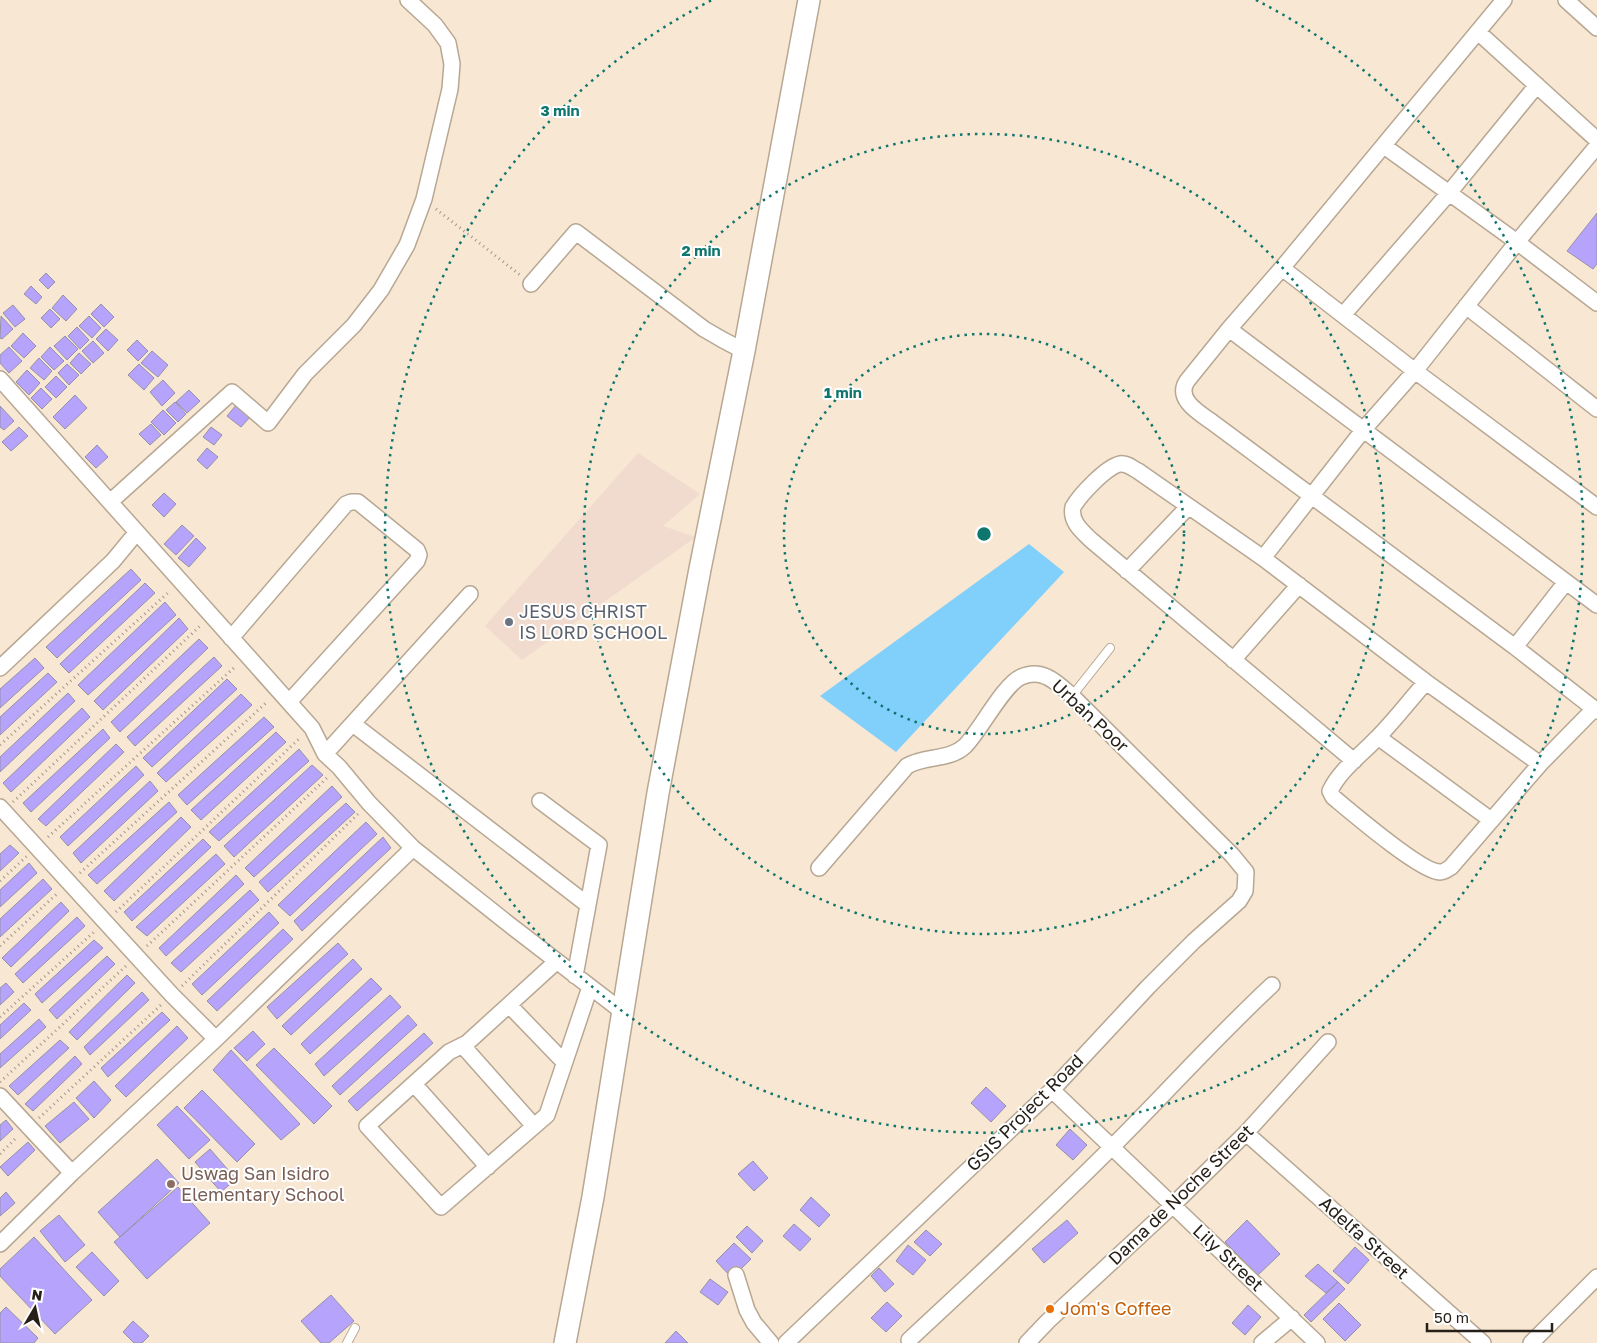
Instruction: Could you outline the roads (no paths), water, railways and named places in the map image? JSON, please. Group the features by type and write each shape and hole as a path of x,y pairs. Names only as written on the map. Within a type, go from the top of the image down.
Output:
{"street":[{"path":"110,502 232,392 268,423 305,374 354,325 381,290 407,245 424,199 450,89 452,64 448,43 435,25 408,0"},
{"path":"565,1343 593,1197 658,794 700,569 744,351 809,0"},
{"path":"1426,682 1378,737 1333,784 1330,791 1333,797 1410,858 1432,870 1440,872 1451,867 1540,764 1596,710 1515,647 1195,409 1183,391 1185,384 1229,329 1384,146 1504,0"},
{"path":"1566,0 1597,28"},
{"path":"1478,32 1597,140"},
{"path":"1343,315 1449,193 1537,85"},
{"path":"1384,146 1517,242 1597,303"},
{"path":"1264,558 1364,429 1415,371 1517,242 1597,146"},
{"path":"531,284 576,232 704,328 744,351"},
{"path":"1282,268 1597,508"},
{"path":"1466,306 1597,409"},
{"path":"1229,329 1597,605"},
{"path":"0,379 312,728 325,754 413,848 623,1012"},
{"path":"1354,761 1092,540 1077,526 1072,511 1075,502 1104,474 1116,466 1126,464 1264,558 1426,682 1540,764"},
{"path":"231,638 346,504 358,502 417,550 418,560 284,696"},
{"path":"1127,571 1188,507"},
{"path":"0,668 114,561 137,532"},
{"path":"1515,647 1566,582"},
{"path":"1233,660 1299,585"},
{"path":"325,754 470,594"},
{"name":"Urban Poor","path":"819,868 907,766 916,760 934,759 954,753 965,746 1009,687 1020,677 1035,673 1048,677 1072,696 1232,855 1246,872"},
{"path":"353,724 588,905"},
{"path":"1378,737 1491,820"},
{"path":"540,800 599,845 575,976"},
{"path":"2,809 172,995 216,1039"},
{"path":"0,1244 72,1173 216,1039 413,848"},
{"name":"GSIS Project Road","path":"786,1343 1052,1090 1148,987 1194,941 1239,901 1246,891 1246,872"},
{"path":"557,961 467,1043 449,1052 367,1126 441,1207 547,1116 590,987"},
{"path":"909,1340 1112,1147 1238,1017 1272,985"},
{"path":"509,1005 564,1062"},
{"name":"Dama de Noche Street","path":"1028,1343 1246,1133 1328,1042"},
{"path":"463,1046 534,1126"},
{"path":"414,1084 488,1167"},
{"name":"Lily Street","path":"1052,1090 1317,1343"},
{"path":"0,1096 72,1173"},
{"name":"Adelfa Street","path":"1246,1133 1482,1343"},
{"path":"736,1275 747,1310 754,1323 771,1343"},
{"path":"1531,1343 1597,1277"},
{"path":"1262,1343 1292,1318"}],"lane":[{"path":"1072,696 1110,648"},
{"path":"347,1343 355,1328"}],"water":[{"path":"1029,544 1064,572 896,752 820,696"}],"place":[{"name":"JESUS CHRIST IS LORD SCHOOL","path":"509,622"},
{"name":"Uswag San Isidro Elementary School","path":"171,1184"},
{"name":"Jom's Coffee","path":"1050,1309"}]}
